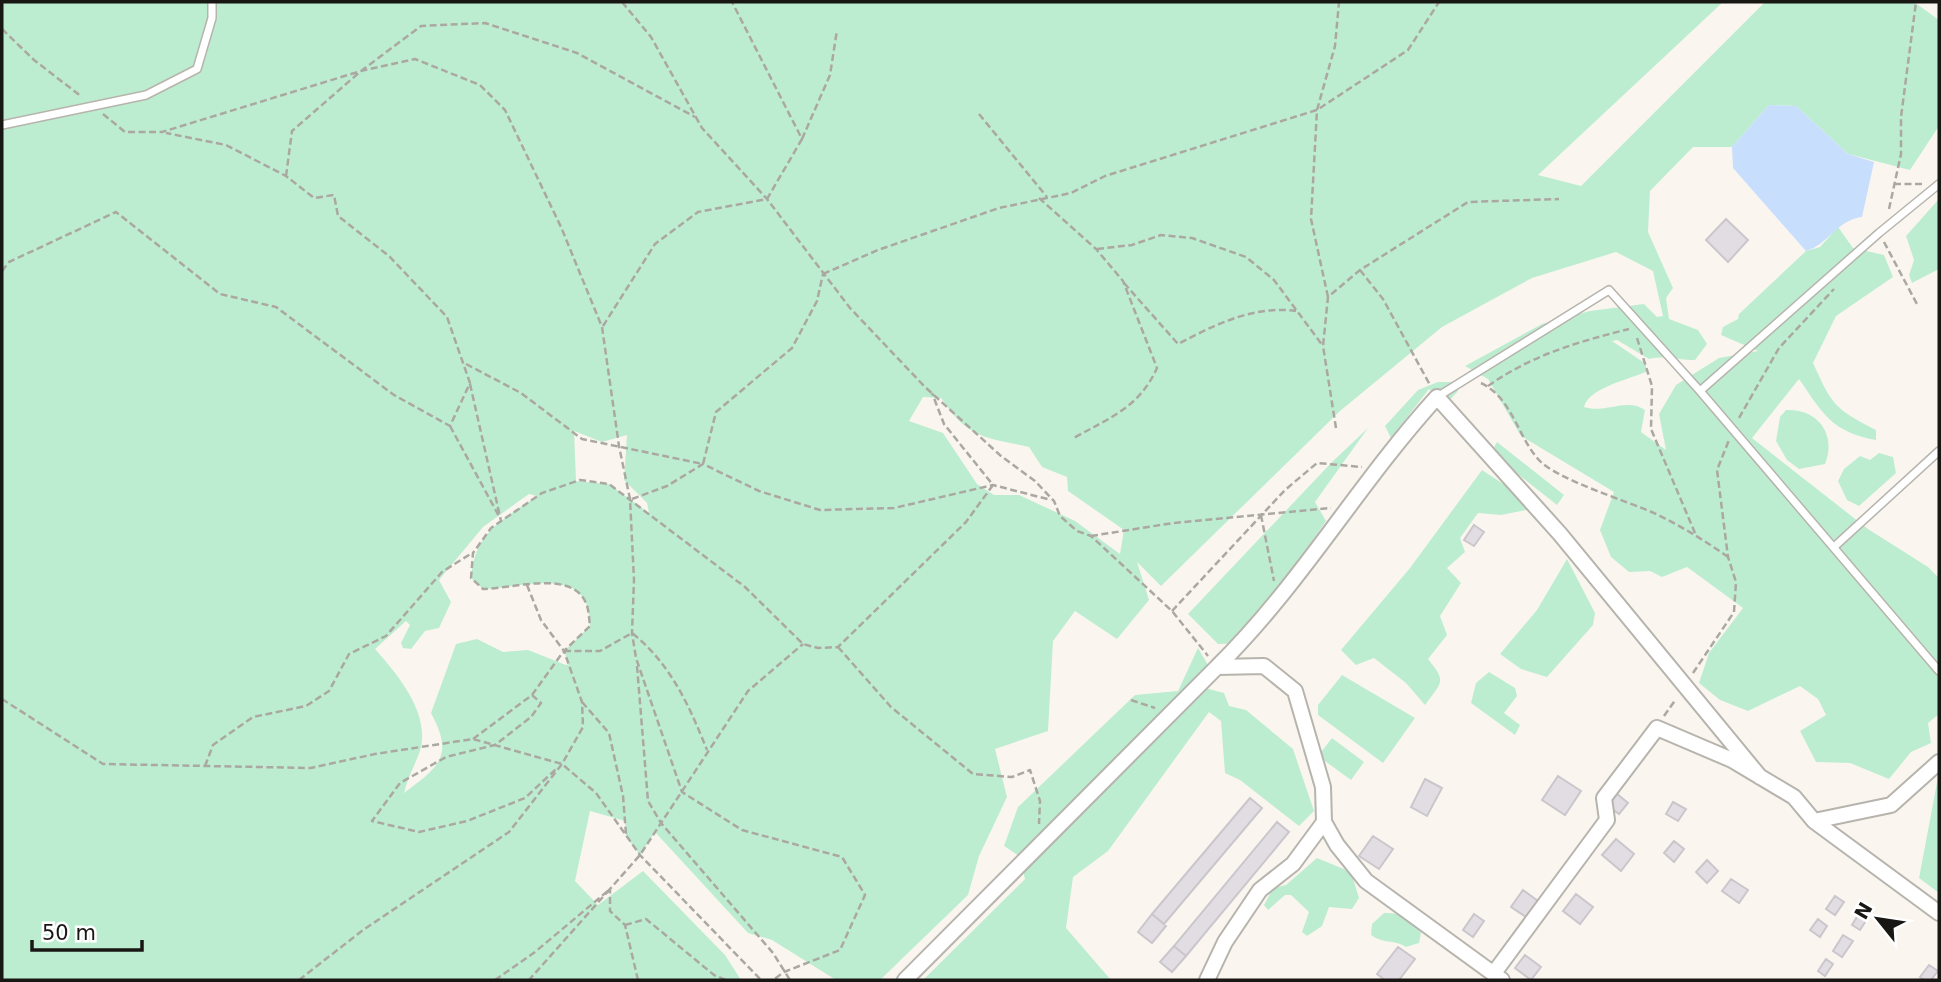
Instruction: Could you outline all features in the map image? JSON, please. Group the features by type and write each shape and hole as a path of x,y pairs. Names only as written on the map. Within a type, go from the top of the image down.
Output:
{"street":[{"path":"905,980 1172,713 1278,602 1352,505 1376,468 1437,397 1560,534 1760,777"},
{"path":"1217,667 1264,666 1295,691 1323,787 1324,822 1337,845 1366,881 1498,976 1607,821 1604,798 1657,728 1732,760 1794,797 1814,821 1939,913"},
{"path":"1814,821 1891,805 1939,762"},
{"path":"1207,980 1225,942 1260,890 1293,864 1324,822"}],"lane":[{"path":"2,125 95,107 145,94 197,69 212,18 212,2"},
{"path":"1700,391 1879,233 1939,184"},
{"path":"1437,397 1609,290 1734,430 1939,671"},
{"path":"1834,547 1939,451"}],"path":[{"path":"622,2 651,37 695,117 767,199 850,308 932,393 1054,501 1060,516 1077,531 1091,536 1172,611 1217,667"},
{"path":"732,2 802,139"},
{"path":"1336,428 1323,346 1328,297 1311,219 1317,110 1335,46 1339,2"},
{"path":"823,274 902,242 999,208 1071,193 1105,176 1317,110 1408,50 1440,2"},
{"path":"1916,2 1901,117 1901,155 1887,216 1879,233 1918,306"},
{"path":"286,176 292,131 361,71 421,26 485,23 577,53 695,117"},
{"path":"2,29 34,60 125,132 162,132 226,145 286,176 314,198 334,195 338,216 388,256 447,317 470,383 501,521"},
{"path":"602,327 655,244 698,212 767,199 802,139 830,75 837,30"},
{"path":"162,132 361,71 415,59 480,85 505,110 561,227 602,327 619,446 630,499 634,580 632,633 642,693 649,801 661,823 773,953 790,980"},
{"path":"979,114 1047,197"},
{"path":"1894,184 1928,184"},
{"path":"1039,198 1096,249 1178,344 1208,328 1270,307 1296,311"},
{"path":"1328,297 1360,270 1468,202 1559,199"},
{"path":"2,271 9,262 116,212 220,294 276,307 394,396 450,426 501,521"},
{"path":"1096,249 1132,245 1161,235 1192,238 1246,257 1274,280 1323,346"},
{"path":"1360,270 1383,299 1437,397"},
{"path":"630,499 667,486 703,464 716,412 792,348 817,301 823,274"},
{"path":"1072,439 1134,404 1147,390 1157,368 1123,281"},
{"path":"1657,728 1734,612 1736,582 1728,557 1717,470 1742,409 1779,348 1836,286"},
{"path":"1696,533 1651,429 1652,386 1633,328 1557,348 1513,368 1488,386 1515,417 1538,460 1567,477 1696,533 1728,557"},
{"path":"463,363 521,393 582,439 703,464 759,491 820,510 894,508 993,485 1054,501"},
{"path":"450,426 470,383"},
{"path":"932,393 944,424 993,485"},
{"path":"1172,611 1284,490 1317,464 1376,468"},
{"path":"205,766 213,745 253,717 306,706 329,691 349,654 386,636 442,572 473,552 491,528 542,493 580,480 609,484 745,587 803,644 818,648 838,647 966,522 993,485"},
{"path":"1091,536 1352,505"},
{"path":"1261,515 1278,602"},
{"path":"473,552 471,578 483,589 545,582 568,585 586,602 590,626 564,651 532,695 473,739"},
{"path":"299,980 363,930 509,832 562,764 583,727 582,702 564,651 541,620 527,586"},
{"path":"564,651 600,651 632,633"},
{"path":"632,633 650,648 685,696 706,750"},
{"path":"529,980 639,855 682,792 706,750 748,691 803,644"},
{"path":"838,647 891,708 972,774 1012,777 1030,770 1040,801 1038,825"},
{"path":"636,658 682,792 742,830 842,857 865,895 840,950 784,972 773,980"},
{"path":"532,695 541,704 531,717 495,746 446,757 400,783 372,821 419,832 467,821 525,798 562,764"},
{"path":"2,699 103,764 311,768 375,754 473,739 562,764 596,793 639,855 761,980"},
{"path":"1131,700 1172,713"},
{"path":"582,702 609,733 623,796 626,837"},
{"path":"610,890 610,911 625,925 638,980"},
{"path":"495,980 535,952 610,890"},
{"path":"625,925 646,919 714,975 726,980"}],"green space":[{"path":"2,2 1723,2 1538,175 1581,186 1765,2 1914,2 1939,20 1939,126 1910,170 1848,154 1796,106 1769,105 1732,147 1693,147 1650,191 1648,232 1673,288 1666,298 1669,319 1698,330 1707,344 1695,360 1649,359 1617,340 1612,341 1646,364 1646,372 1601,389 1587,400 1584,407 1600,409 1623,405 1638,406 1645,410 1641,432 1666,450 1659,414 1676,385 1719,358 1758,351 1721,335 1723,327 1738,319 1739,314 1806,251 1820,247 1838,227 1853,248 1884,255 1893,277 1836,316 1813,363 1830,397 1843,411 1876,430 1876,440 1849,432 1830,420 1799,379 1752,438 1868,529 1928,567 1939,578 1939,714 1928,723 1931,743 1911,752 1889,779 1850,763 1816,762 1800,731 1826,715 1818,699 1800,686 1748,711 1720,700 1699,683 1709,653 1743,608 1687,567 1662,577 1650,571 1629,572 1611,557 1600,530 1614,492 1521,436 1488,379 1465,366 1542,324 1590,311 1644,304 1657,317 1663,316 1653,271 1616,252 1532,278 1442,327 1340,411 1161,586 1137,562 1149,600 1117,639 1075,611 1053,641 1048,731 995,749 1007,797 979,856 968,895 880,980 836,980 772,940 748,933 655,832 640,855 626,837 625,821 590,811 575,881 598,905 643,871 725,955 741,980 2,980","holes":["923,397 941,398 969,429 989,438 1029,447 1042,467 1067,477 1068,491 1124,530 1120,554 1075,521 1019,495 994,495 977,484 943,433 909,421","574,431 602,442 627,435 624,480 647,503 649,513 609,484 576,481","529,494 537,496 501,521 484,538 478,549 471,578 483,589 540,583 568,586 579,593 586,603 590,626 564,651 569,664 566,665 528,650 503,652 477,639 456,644 431,713 442,740 440,759 427,775 404,793 420,751 421,723 417,709 402,683 375,649 406,621 410,625 401,643 403,648 411,649 425,631 439,628 451,602 439,580 483,527"]},
{"path":"1939,199 1939,269 1912,283 1909,275 1914,260 1906,236"},
{"path":"1438,382 1453,382 1458,391 1447,403 1429,389 1391,438 1385,426 1418,390"},
{"path":"1786,410 1807,414 1822,425 1828,443 1825,464 1799,469 1787,460 1776,441 1780,417"},
{"path":"1368,428 1315,502 1326,521 1270,602 1248,643 1218,644 1188,614 1332,462"},
{"path":"1497,442 1564,495 1557,505 1491,453"},
{"path":"1879,453 1893,457 1896,473 1859,506 1847,500 1838,481 1844,469 1860,456 1870,460"},
{"path":"1482,470 1531,502 1526,510 1501,515 1478,513 1460,538 1465,552 1447,568 1461,583 1440,616 1447,635 1428,659 1438,673 1440,682 1425,705 1406,683 1374,658 1356,665 1341,650 1410,568"},
{"path":"1567,559 1595,613 1593,625 1547,677 1521,669 1500,654 1537,610"},
{"path":"1198,648 1208,665 1205,688 1224,693 1229,706 1246,710 1293,749 1314,811 1299,826 1240,780 1225,773 1221,721 1209,712 1108,851 1073,877 1066,928 1111,980 923,980 1025,879 1019,856 1004,846 1018,807 1135,695 1178,691"},
{"path":"1489,672 1515,688 1517,696 1504,713 1520,725 1515,735 1471,703 1476,683"},
{"path":"1342,675 1415,718 1383,763 1318,715 1318,705"},
{"path":"1332,738 1364,762 1351,780 1318,756"},
{"path":"1939,772 1939,893 1919,878"},
{"path":"1317,858 1351,872 1359,898 1352,909 1329,907 1322,926 1307,936 1302,932 1309,912 1291,895 1285,895 1268,910 1264,905 1273,888 1286,885"},
{"path":"1384,913 1401,915 1413,923 1421,933 1419,943 1406,947 1379,940 1371,935 1372,924"}],"water":[{"path":"1769,105 1796,106 1848,154 1874,162 1862,217 1839,227 1821,243 1806,251 1733,168 1732,147"}],"building":[{"path":"1726,219 1748,240 1728,262 1706,240"},
{"path":"1474,525 1484,532 1474,546 1464,540"},
{"path":"1558,776 1581,791 1565,815 1542,800"},
{"path":"1425,779 1442,788 1427,816 1411,807"},
{"path":"1616,793 1628,803 1619,814 1607,805"},
{"path":"1250,798 1262,808 1164,924 1152,914"},
{"path":"1673,802 1686,809 1678,821 1666,814"},
{"path":"1277,822 1289,832 1186,956 1174,946"},
{"path":"1373,836 1393,849 1379,869 1359,856"},
{"path":"1616,839 1634,854 1621,871 1602,855"},
{"path":"1674,841 1684,849 1674,862 1664,853"},
{"path":"1707,860 1718,871 1707,883 1696,872"},
{"path":"1731,879 1748,890 1739,903 1722,891"},
{"path":"1523,890 1538,901 1526,917 1511,907"},
{"path":"1576,894 1593,907 1580,924 1563,911"},
{"path":"1835,896 1844,902 1835,915 1826,909"},
{"path":"1861,910 1869,916 1860,930 1852,925"},
{"path":"1152,914 1166,926 1152,943 1138,932"},
{"path":"1474,914 1484,921 1473,937 1463,930"},
{"path":"1818,919 1827,926 1820,937 1810,930"},
{"path":"1843,935 1853,941 1842,957 1833,951"},
{"path":"1174,946 1186,956 1172,972 1160,962"},
{"path":"1398,947 1415,959 1399,980 1385,980 1377,974"},
{"path":"1525,955 1541,967 1531,980 1515,968"},
{"path":"1826,959 1833,964 1825,976 1818,971"},
{"path":"1929,965 1938,971 1931,980 1924,980 1920,977"}]}
